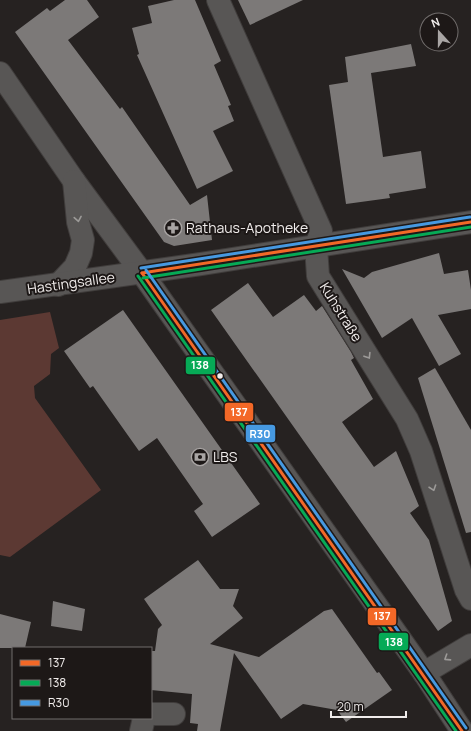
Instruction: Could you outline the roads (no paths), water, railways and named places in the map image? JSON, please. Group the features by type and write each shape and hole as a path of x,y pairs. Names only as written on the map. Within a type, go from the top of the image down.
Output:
{"street":[{"name":"Kuhstraße","path":"218,0 321,231 316,247 318,276 407,419 421,451 466,590 471,599"},
{"path":"0,73 74,180 142,273 424,673 462,731"},
{"path":"58,285 75,267 81,254 83,240 78,222 74,180"},
{"name":"Hastingsallee","path":"0,292 142,273 471,222"},
{"path":"424,673 471,645"},
{"path":"152,714 174,714"},
{"path":"141,731 144,719"}],"place":[{"name":"Rathaus-Apotheke","path":"173,228"},
{"name":"LBS","path":"200,457"}]}
